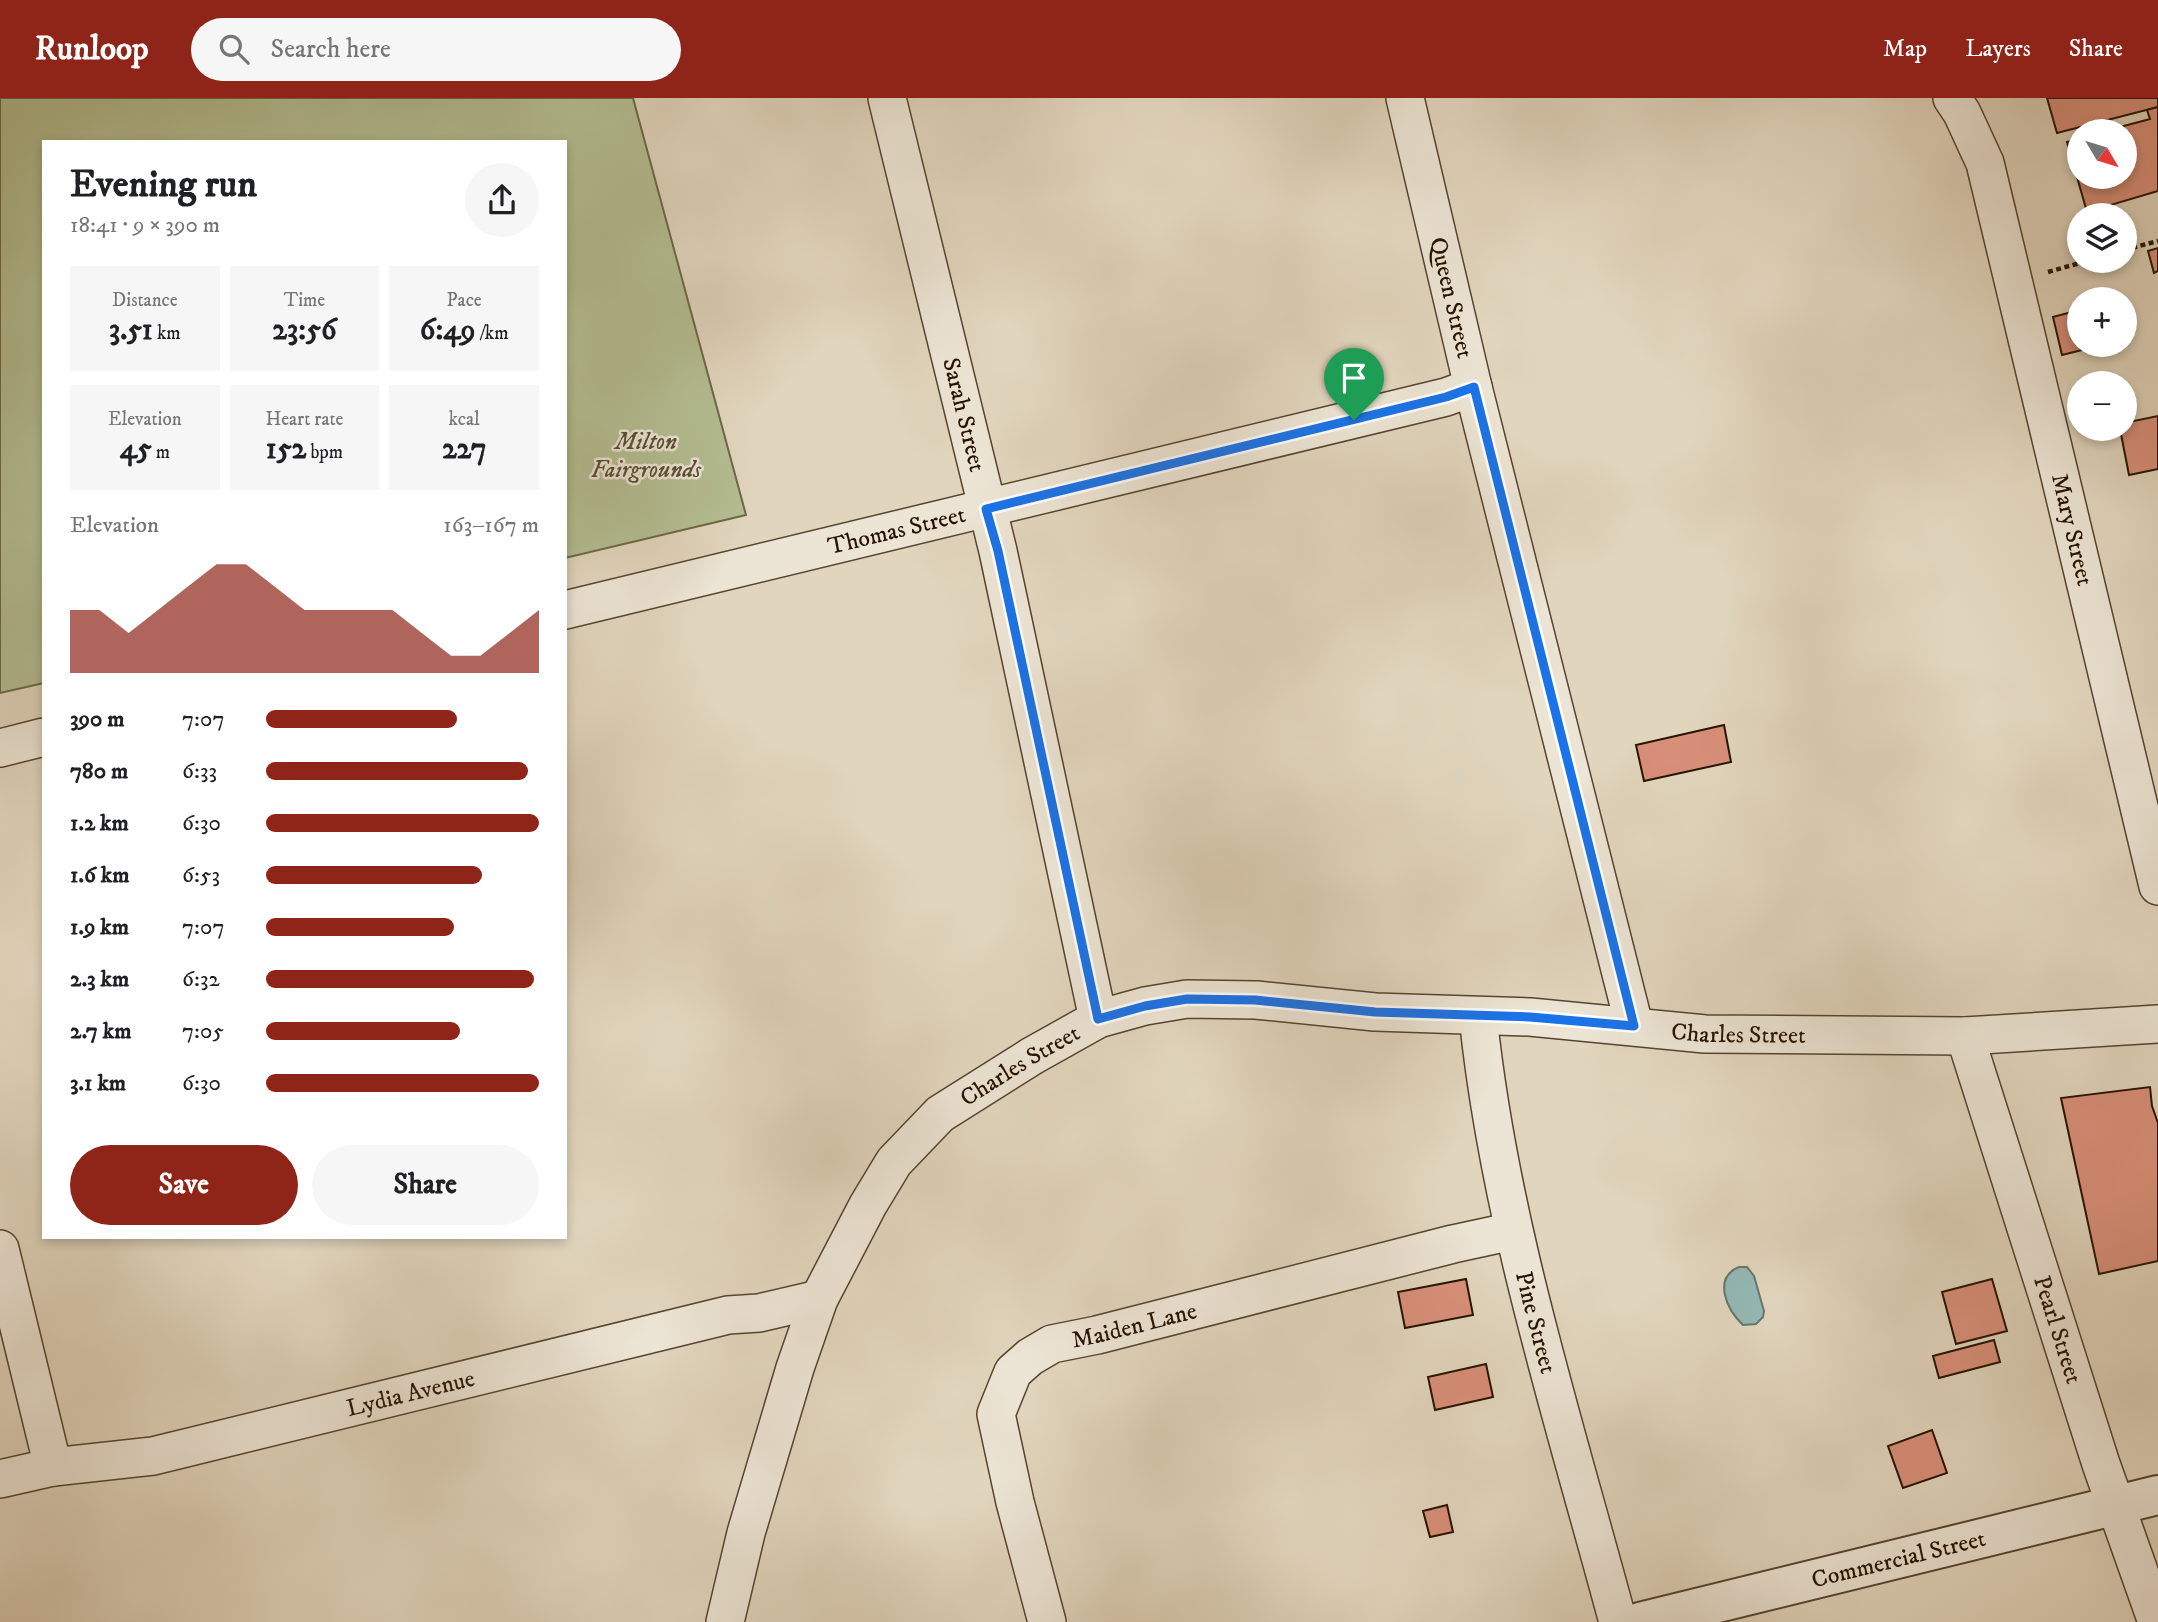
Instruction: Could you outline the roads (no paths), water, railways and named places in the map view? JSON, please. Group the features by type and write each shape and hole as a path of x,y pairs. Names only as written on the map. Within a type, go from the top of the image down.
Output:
{"street":[{"name":"Sarah Street","path":"887,98 998,551 1098,1019"},
{"name":"Queen Street","path":"1405,98 1474,387 1634,1026"},
{"name":"Mary Street","path":"1952,98 1962,113 1985,163 2158,886"},
{"name":"Thomas Street","path":"567,610 1446,397 1474,387"},
{"path":"0,748 42,738"},
{"name":"Charles Street","path":"726,1622 746,1534 795,1368 819,1299 868,1205 894,1162 940,1114 1032,1056 1098,1019 1145,1006 1187,999 1255,1000 1375,1012 1530,1017 1705,1034 1965,1036 2158,1024"},
{"name":"Pine Street","path":"1478,1016 1484,1074 1513,1231 1618,1622"},
{"name":"Pearl Street","path":"1965,1036 2115,1506 2157,1622"},
{"name":"Maiden Lane","path":"1047,1622 1015,1502 996,1414 1013,1372 1030,1357 1052,1344 1513,1231"},
{"path":"0,1249 53,1467"},
{"name":"Lydia Avenue","path":"0,1479 53,1467 153,1456 715,1318 759,1313 819,1299"},
{"name":"Commercial Street","path":"1640,1622 2158,1495"}],"water":[{"path":"1739,1267 1747,1267 1754,1276 1764,1311 1763,1317 1756,1324 1743,1325 1732,1311 1725,1294 1726,1279"}],"park label":[{"name":"Milton Fairgrounds","path":"646,455"}]}
